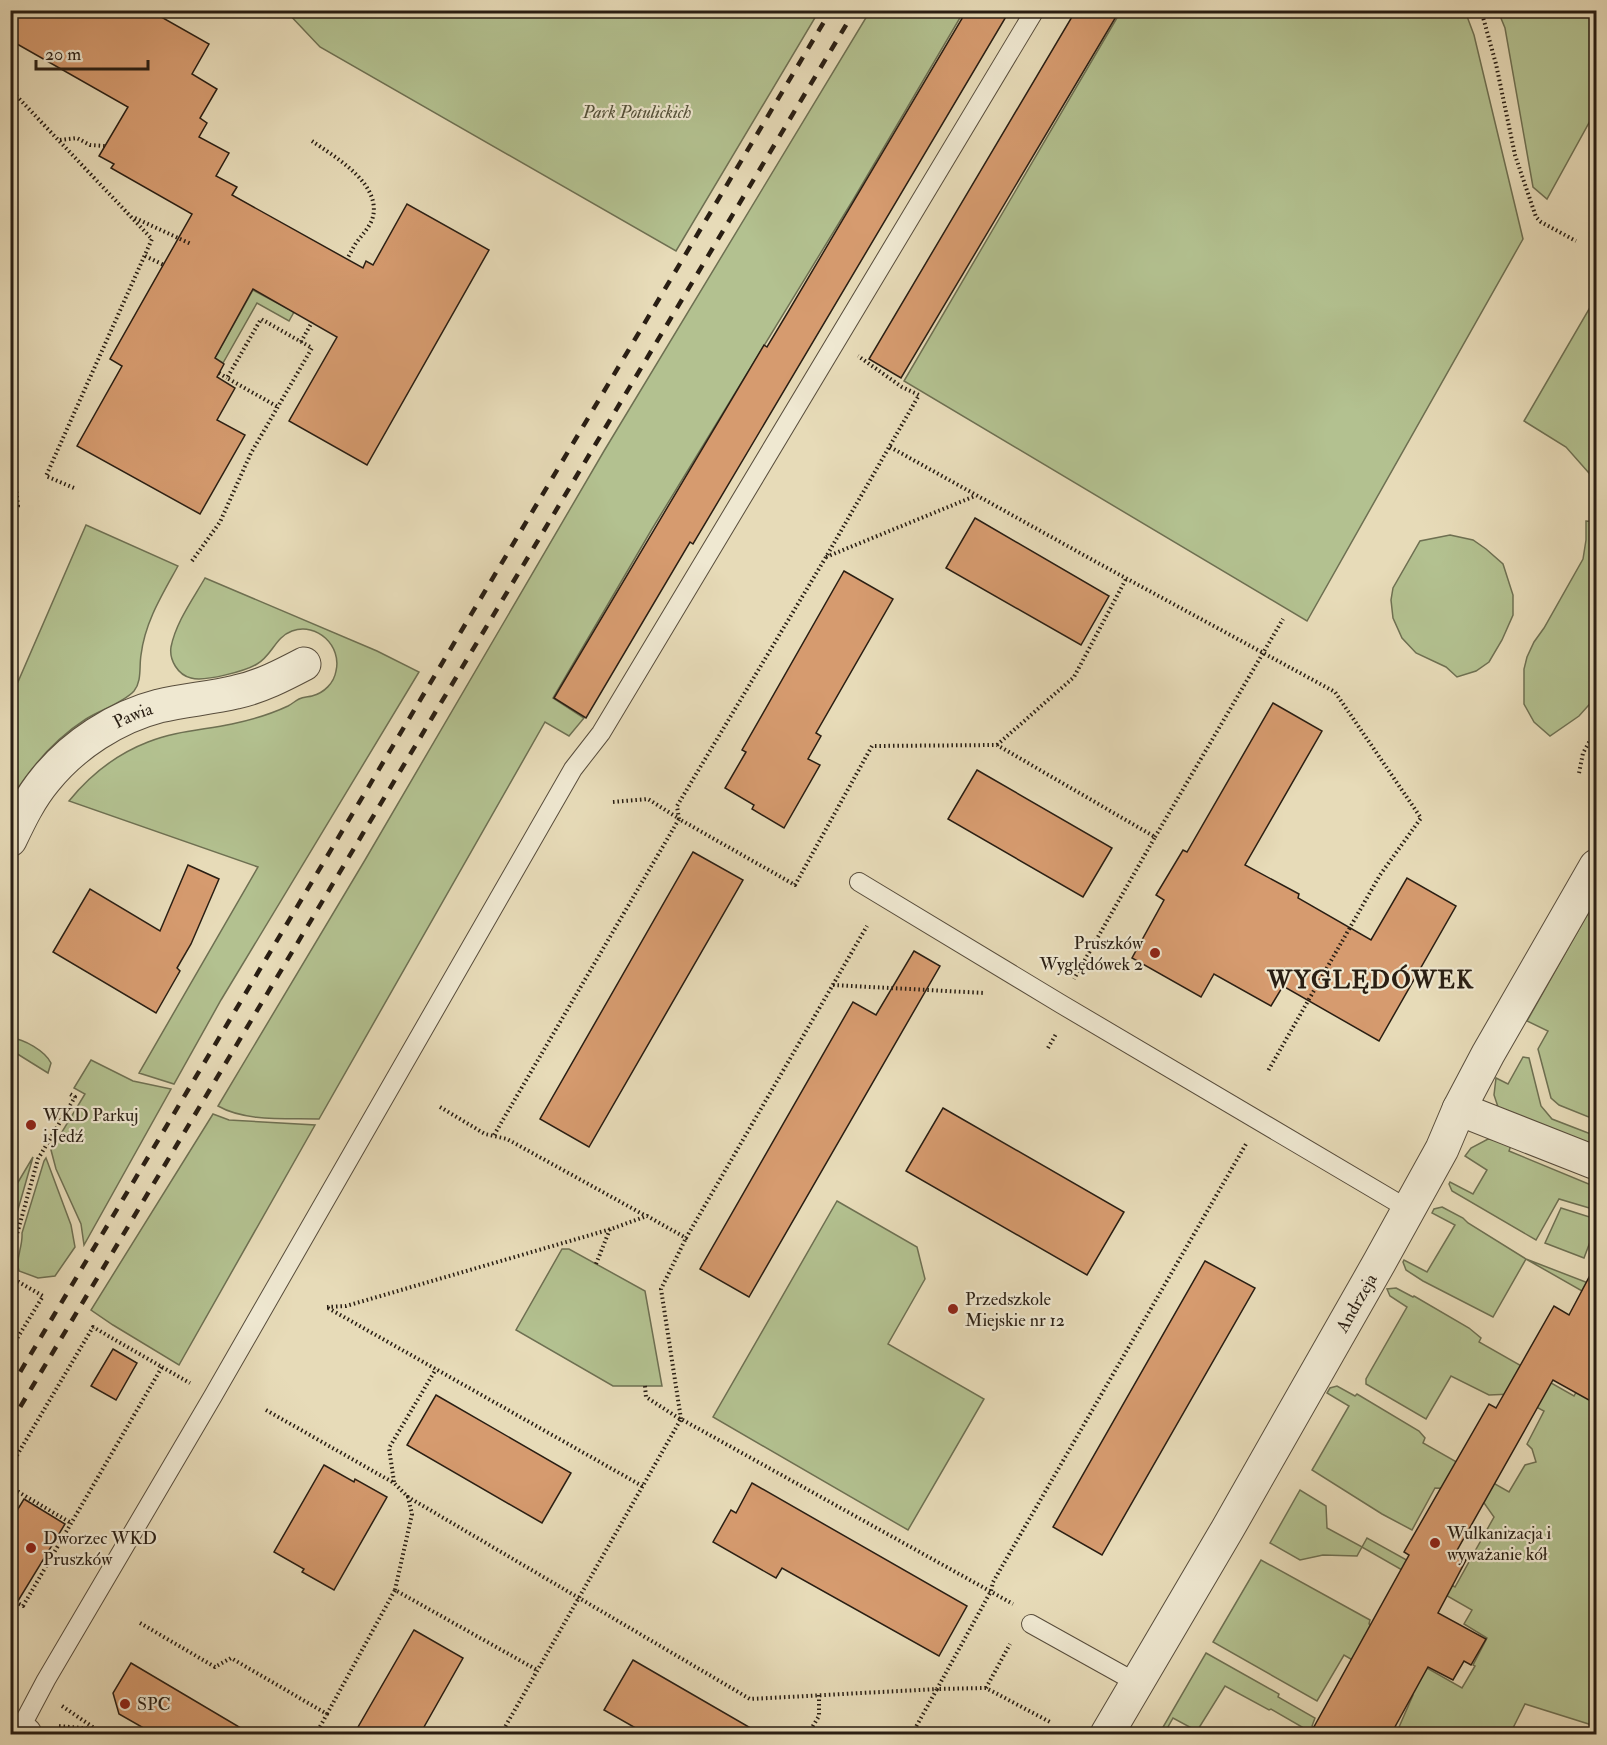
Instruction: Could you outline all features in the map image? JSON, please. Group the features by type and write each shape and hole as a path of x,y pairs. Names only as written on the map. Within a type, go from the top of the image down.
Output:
{"street":[{"name":"Pawia","path":"10,840 45,779 63,760 102,731 136,714 159,706 249,689 304,664"},
{"name":"Andrzeja","path":"1107,1734 1227,1530 1442,1149 1459,1108 1488,1054 1596,866"},
{"path":"1459,1108 1596,1163"}],"lane":[{"path":"18,1730 213,1396 573,769 601,733 1035,10"},
{"path":"859,882 1408,1209"},
{"path":"1029,1618 1137,1683"}],"path":[{"path":"1481,10 1496,63 1515,155 1536,218 1576,241"},
{"path":"10,89 152,239 46,476 74,488"},
{"path":"59,140 77,138 90,145 105,146"},
{"path":"312,141 359,177 374,204 371,222 347,259"},
{"path":"130,216 191,244"},
{"path":"145,256 164,265"},
{"path":"192,561 220,522 251,453 312,348 261,319 227,378"},
{"path":"301,342 312,322"},
{"path":"613,802 648,799 679,819 677,806 920,395 902,387 837,339"},
{"path":"219,373 278,407"},
{"path":"890,447 1126,579 1335,692 1421,818 1380,875 1268,1071"},
{"path":"10,452 18,506 10,521"},
{"path":"826,557 975,495"},
{"path":"997,745 1074,677 1126,579"},
{"path":"1155,837 1283,619"},
{"path":"1579,773 1583,753 1596,730"},
{"path":"501,1734 681,1419 661,1289 686,1238 867,926"},
{"path":"833,985 986,993"},
{"path":"1048,1048 1056,1034"},
{"path":"10,1259 38,1159 75,1097 70,1094"},
{"path":"440,1107 485,1134 507,1139 686,1238"},
{"path":"912,1734 991,1591 993,1582 1247,1143"},
{"path":"644,1487 327,1307 346,1306 647,1216"},
{"path":"596,1264 611,1228"},
{"path":"10,1276 43,1296 10,1350"},
{"path":"10,1467 93,1327 162,1367 22,1606 10,1599"},
{"path":"394,1483 389,1448 436,1369"},
{"path":"645,1386 646,1397 681,1419 991,1591 1029,1618 986,1688"},
{"path":"266,1410 394,1483 408,1497 750,1699 986,1688 1050,1722"},
{"path":"10,1487 71,1523"},
{"path":"316,1734 395,1590 412,1514 408,1497"},
{"path":"395,1590 537,1670"},
{"path":"140,1623 215,1667 231,1658 327,1714"},
{"path":"808,1734 819,1716 819,1695"},
{"path":"57,1702 103,1734"},
{"path":"60,1726 94,1729"}],"green space":[{"name":"Park Potulickich","path":"286,11 819,11 676,251 320,47"},
{"path":"870,11 964,11 853,200 652,529 553,698 584,718 569,736 545,722 319,1119 254,1117 241,1115 218,1106 604,451"},
{"path":"1121,11 1465,11 1474,35 1523,239 1307,621 904,381"},
{"path":"1498,11 1596,11 1596,110 1547,199 1533,187 1505,28"},
{"path":"253,290 294,312 289,321 257,303 223,363 215,358"},
{"path":"1596,297 1596,481 1566,447 1524,421"},
{"path":"1586,521 1596,522 1596,697 1579,716 1550,736 1534,722 1524,704 1524,669 1534,642 1583,559"},
{"path":"86,525 178,566 146,631 137,687 124,699 86,719 64,736 35,765 11,799 11,698"},
{"path":"1450,535 1473,540 1503,564 1513,595 1513,615 1489,662 1476,671 1457,677 1446,667 1416,653 1402,638 1393,618 1391,600 1393,588 1420,541"},
{"path":"205,578 377,651 419,672 221,1000 174,1084 139,1073 258,867 69,801 105,766 137,747 158,738 254,719 281,709 301,698 321,693 333,680 337,662 335,653 326,638 310,630 301,629 286,634 262,661 244,670 197,679 182,674 173,662 171,647 173,638"},
{"path":"1596,899 1596,1120 1559,1105 1551,1098 1538,1049 1548,1031 1527,1021"},
{"path":"11,1038 28,1043 44,1054 51,1063 48,1073 11,1050"},
{"path":"1523,1057 1529,1058 1541,1106 1552,1119 1596,1136 1596,1153 1498,1107 1494,1095 1496,1078 1508,1084"},
{"path":"91,1060 133,1081 171,1089 84,1245 81,1224 56,1169 51,1150 85,1094 74,1088"},
{"path":"213,1114 229,1120 315,1125 179,1365 91,1310"},
{"path":"1488,1139 1512,1142 1509,1151 1596,1187 1596,1210 1559,1199 1536,1240 1452,1191 1450,1182 1473,1194 1487,1170 1465,1156 1471,1148"},
{"path":"33,1157 11,1234 11,1194"},
{"path":"46,1158 71,1225 75,1247 55,1276 38,1278 19,1271 18,1262 22,1233"},
{"path":"837,1201 917,1247 925,1279 888,1344 984,1399 908,1530 713,1417"},
{"path":"1442,1207 1526,1259 1493,1317 1406,1270 1404,1260 1427,1272 1455,1225 1432,1213 1434,1209"},
{"path":"1561,1208 1596,1219 1596,1226 1584,1258 1545,1243"},
{"path":"562,1249 569,1249 645,1291 662,1386 613,1386 516,1330"},
{"path":"1526,1259 1596,1286 1596,1299"},
{"path":"1396,1288 1414,1296 1469,1328 1481,1338 1479,1342 1574,1396 1596,1356 1596,1427 1593,1434 1596,1436 1595,1726 1525,1704 1510,1734 1396,1734 1413,1695 1344,1655 1317,1701 1213,1642 1261,1560 1370,1620 1369,1624 1408,1646 1404,1655 1462,1688 1487,1638 1464,1624 1472,1610 1362,1547 1367,1538 1455,1587 1494,1517 1482,1500 1462,1489 1435,1488 1412,1530 1312,1470 1349,1406 1327,1393 1330,1388 1337,1386 1355,1396 1357,1394 1419,1431 1425,1438 1423,1443 1509,1492 1525,1465 1536,1462 1532,1449 1527,1444 1544,1411 1512,1394 1489,1395 1451,1376 1426,1419 1366,1384 1366,1379 1407,1307 1390,1296 1387,1289"},
{"path":"1300,1490 1326,1506 1327,1528 1362,1547 1357,1556 1323,1555 1300,1560 1270,1543"},
{"path":"1206,1653 1279,1694 1278,1697 1315,1718 1312,1726 1329,1734 1314,1734 1225,1686 1197,1731 1173,1718 1164,1734 1159,1734"}],"building":[{"path":"10,10 149,10 209,44 192,74 217,89 200,118 207,123 199,137 229,153 216,176 237,187 232,195 363,268 366,261 373,265 407,204 489,250 367,465 289,421 337,337 253,289 215,358 224,364 217,377 235,388 217,420 245,435 200,514 77,446 122,366 110,359 192,214 111,168 114,164 99,156 128,107 10,40"},
{"path":"967,10 1010,10 693,544 690,542 586,718 554,698 764,345 767,347"},
{"path":"1076,10 1120,10 901,378 869,359"},
{"path":"975,518 1109,596 1081,645 946,568"},
{"path":"844,571 893,599 816,733 821,736 808,759 820,765 784,828 752,809 754,805 725,788 746,752 742,750"},
{"path":"1273,703 1322,731 1245,865 1299,894 1298,898 1371,940 1407,878 1456,906 1379,1041 1283,986 1271,1006 1214,974 1201,997 1132,958 1164,900 1156,895 1183,850 1187,852"},
{"path":"977,770 1112,848 1083,897 948,819"},
{"path":"693,852 743,880 589,1147 540,1119"},
{"path":"188,865 219,879 191,944 177,968 180,971 156,1013 53,952 90,889 160,931"},
{"path":"914,951 940,966 749,1297 700,1269 853,1002 876,1015"},
{"path":"943,1108 1124,1212 1087,1275 906,1171"},
{"path":"1205,1261 1255,1288 1102,1555 1053,1527"},
{"path":"1596,1264 1596,1404 1553,1380 1455,1554 1466,1560 1438,1613 1486,1639 1471,1665 1464,1661 1453,1680 1428,1667 1391,1734 1310,1734 1409,1555 1404,1552 1489,1404 1496,1408 1554,1306 1569,1315"},
{"path":"113,1349 137,1363 116,1400 91,1386"},
{"path":"436,1395 571,1473 542,1523 407,1445"},
{"path":"324,1465 387,1497 334,1590 302,1572 304,1569 274,1552"},
{"path":"752,1483 967,1606 939,1656 782,1568 776,1578 713,1542 731,1510 736,1513"},
{"name":"Dworzec WKD Pruszków","path":"24,1499 65,1524 10,1614 10,1522"},
{"path":"414,1630 463,1658 420,1734 354,1734"},
{"path":"633,1660 761,1734 646,1734 604,1710"},
{"path":"131,1663 251,1734 154,1734 119,1714 113,1693"}],"railway":[{"path":"10,1389 831,10"},
{"path":"10,1424 855,10"}],"place":[{"name":"Pruszków Wyględówek 2","path":"1155,953"},
{"name":"WKD Parkuj i Jedź","path":"31,1125"},
{"name":"Przedszkole Miejskie nr 12","path":"953,1309"},
{"name":"Wulkanizacja i wyważanie kół","path":"1435,1543"},
{"name":"Dworzec WKD Pruszków","path":"31,1548"},
{"name":"SPC","path":"125,1704"}],"district":[{"name":"WYGLĘDÓWEK","path":"1371,980"}]}
